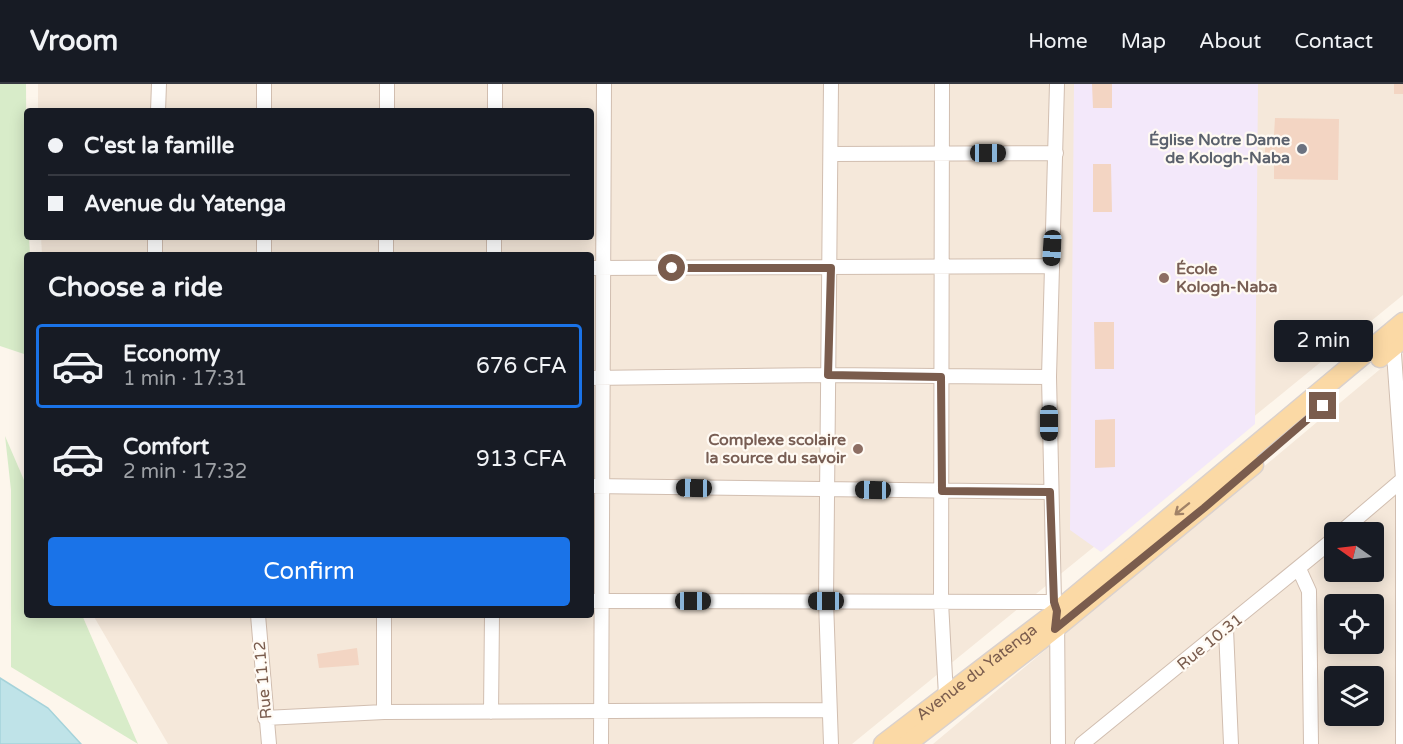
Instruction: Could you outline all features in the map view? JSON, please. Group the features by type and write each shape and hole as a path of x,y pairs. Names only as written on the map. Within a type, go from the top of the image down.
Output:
{"main road":[{"name":"Avenue du Yatenga","path":"907,744 1055,614 1398,335"},
{"name":"Avenue du Yatenga","path":"883,744 1055,614"}],"street":[{"path":"158,108 159,84"},
{"path":"264,84 264,108"},
{"path":"387,84 387,108"},
{"path":"495,84 495,108"},
{"path":"601,744 602,711 596,601 598,152 604,84"},
{"path":"831,84 826,601 831,744"},
{"path":"942,84 940,602 946,696"},
{"path":"1057,84 1049,377 1050,492 1058,744"},
{"path":"831,153 1056,153"},
{"path":"598,268 1051,266"},
{"path":"1398,335 1403,479 1403,744"},
{"path":"597,378 828,375 1049,377"},
{"path":"1353,522 1403,479"},
{"path":"597,486 1050,492"},
{"name":"Rue 10.31","path":"1082,744 1324,547"},
{"path":"1299,569 1309,591 1311,744"},
{"path":"596,601 940,602 1055,614"},
{"name":"Rue 11.12","path":"258,618 269,744"},
{"path":"384,618 384,712"},
{"path":"491,712 492,618"},
{"path":"1226,629 1231,744"},
{"path":"265,718 384,712 829,710"}],"shaded area":[{"path":"38,84 1403,84 1403,295 852,744 168,744 95,618 594,618 594,252 42,252 41,240 594,240 594,108 38,108"},
{"name":"École Kologh-Naba","path":"1074,84 1258,84 1255,424 1101,552 1070,530"},
{"path":"1403,350 1403,744 933,744"}],"green space":[{"path":"0,84 26,84 24,240 29,240 30,252 24,252 24,354 0,346"},
{"path":"5,436 24,480 24,618 83,618 138,744 11,667 11,490"}],"water":[{"path":"0,678 48,708 81,744 0,744"}],"building":[{"path":"1092,84 1112,84 1112,108 1093,108"},
{"path":"1394,84 1403,84 1403,94 1394,94"},
{"name":"Église Notre Dame de Kologh-Naba","path":"1275,118 1339,119 1338,180 1274,179 1274,163 1265,155 1265,144 1274,135"},
{"path":"1093,164 1111,164 1112,212 1093,212"},
{"path":"1094,322 1114,322 1114,369 1095,369"},
{"path":"1115,419 1115,467 1095,468 1095,420"},
{"path":"357,648 359,665 319,668 317,654"}],"place":[{"name":"Église Notre Dame de Kologh-Naba","path":"1302,149"},
{"name":"École Kologh-Naba","path":"1164,278"},
{"name":"Complexe scolaire la source du savoir","path":"858,449"}],"route":[{"path":"672,268 831,268 828,375 941,377 942,491 1050,492 1054,602 1057,611 1055,629 1204,508 1323,406"}]}
